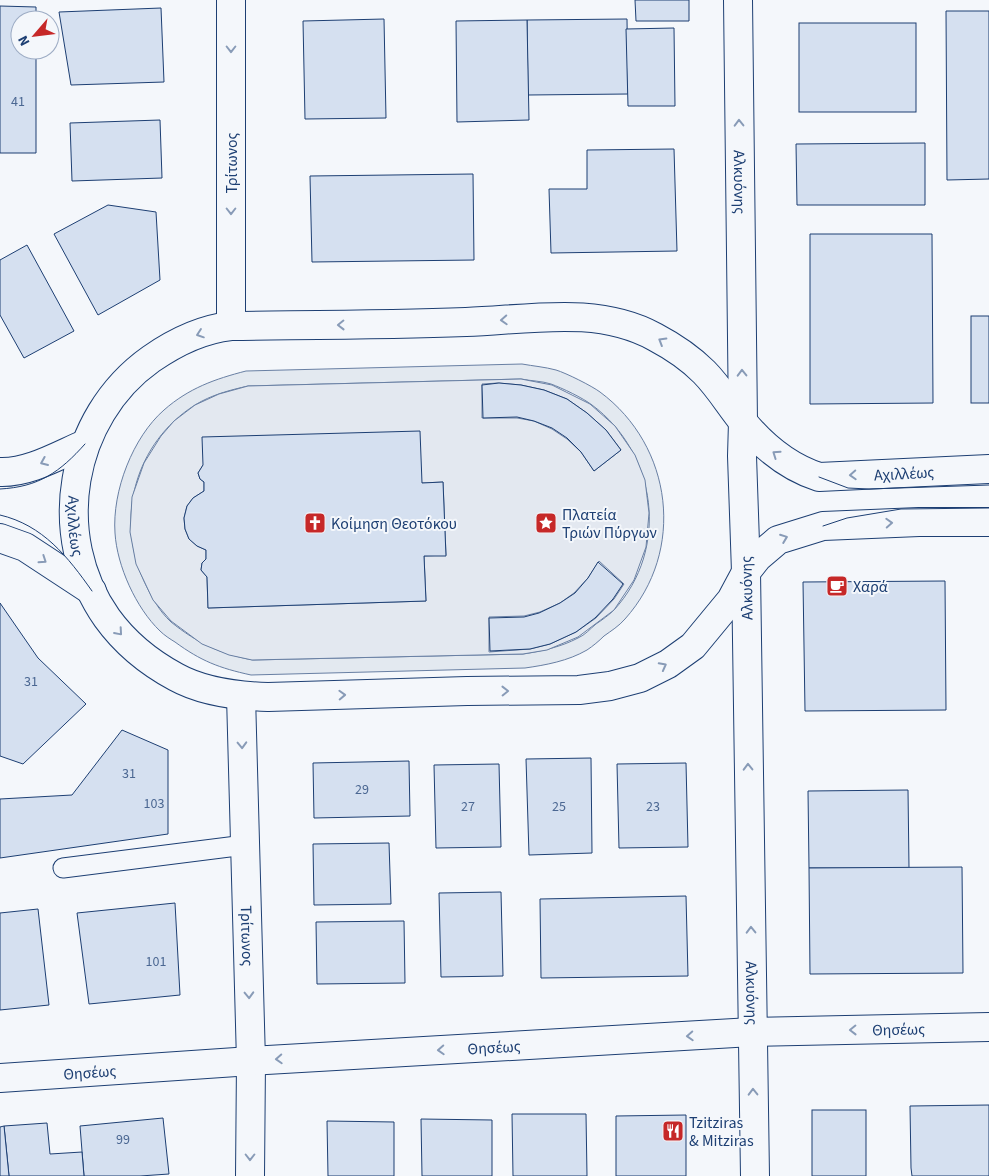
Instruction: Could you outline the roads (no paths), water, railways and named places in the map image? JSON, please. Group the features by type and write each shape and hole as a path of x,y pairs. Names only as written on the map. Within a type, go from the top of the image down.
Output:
{"street":[{"name":"Τρίτωνος","path":"231,0 231,326"},
{"name":"Αλκυόνης","path":"738,0 742,456 746,572 755,1176"},
{"name":"Αχιλλέως","path":"92,591 81,562 74,532 73,501 77,471 85,444 100,413 118,388 140,367 166,349 197,335 231,326 466,322 565,316 596,318 625,325 654,336 680,352 704,372 763,445 802,471 819,477 989,469"},
{"path":"0,472 37,465 85,444"},
{"path":"92,591 108,618 128,642 151,662 177,678 206,689 241,696 268,697 580,690 610,686 640,678 668,664 693,646 731,600 746,572 758,557 778,540 823,526 919,522 989,522"},
{"name":"Αχιλλέως","path":"0,538 25,548 92,591"},
{"name":"Τρίτωνος","path":"241,696 251,1061 250,1176"},
{"name":"Θησέως","path":"0,1078 251,1061 752,1032 989,1027"}],"lane":[{"path":"63,868 245,845"}],"tram line":[{"path":"0,489 26,485 48,476 67,463 85,444"},
{"path":"819,477 848,488 869,489 989,485"},
{"path":"823,526 847,518 901,509 989,508"},
{"path":"0,515 29,526 42,534 74,566 92,591"}],"place":[{"name":"Κοίμηση Θεοτόκου","path":"315,523"},
{"name":"Πλατεία Τριών Πύργων","path":"546,523"},
{"name":"Χαρά","path":"837,586"},
{"name":"Tzitziras & Mitziras","path":"673,1131"}]}
